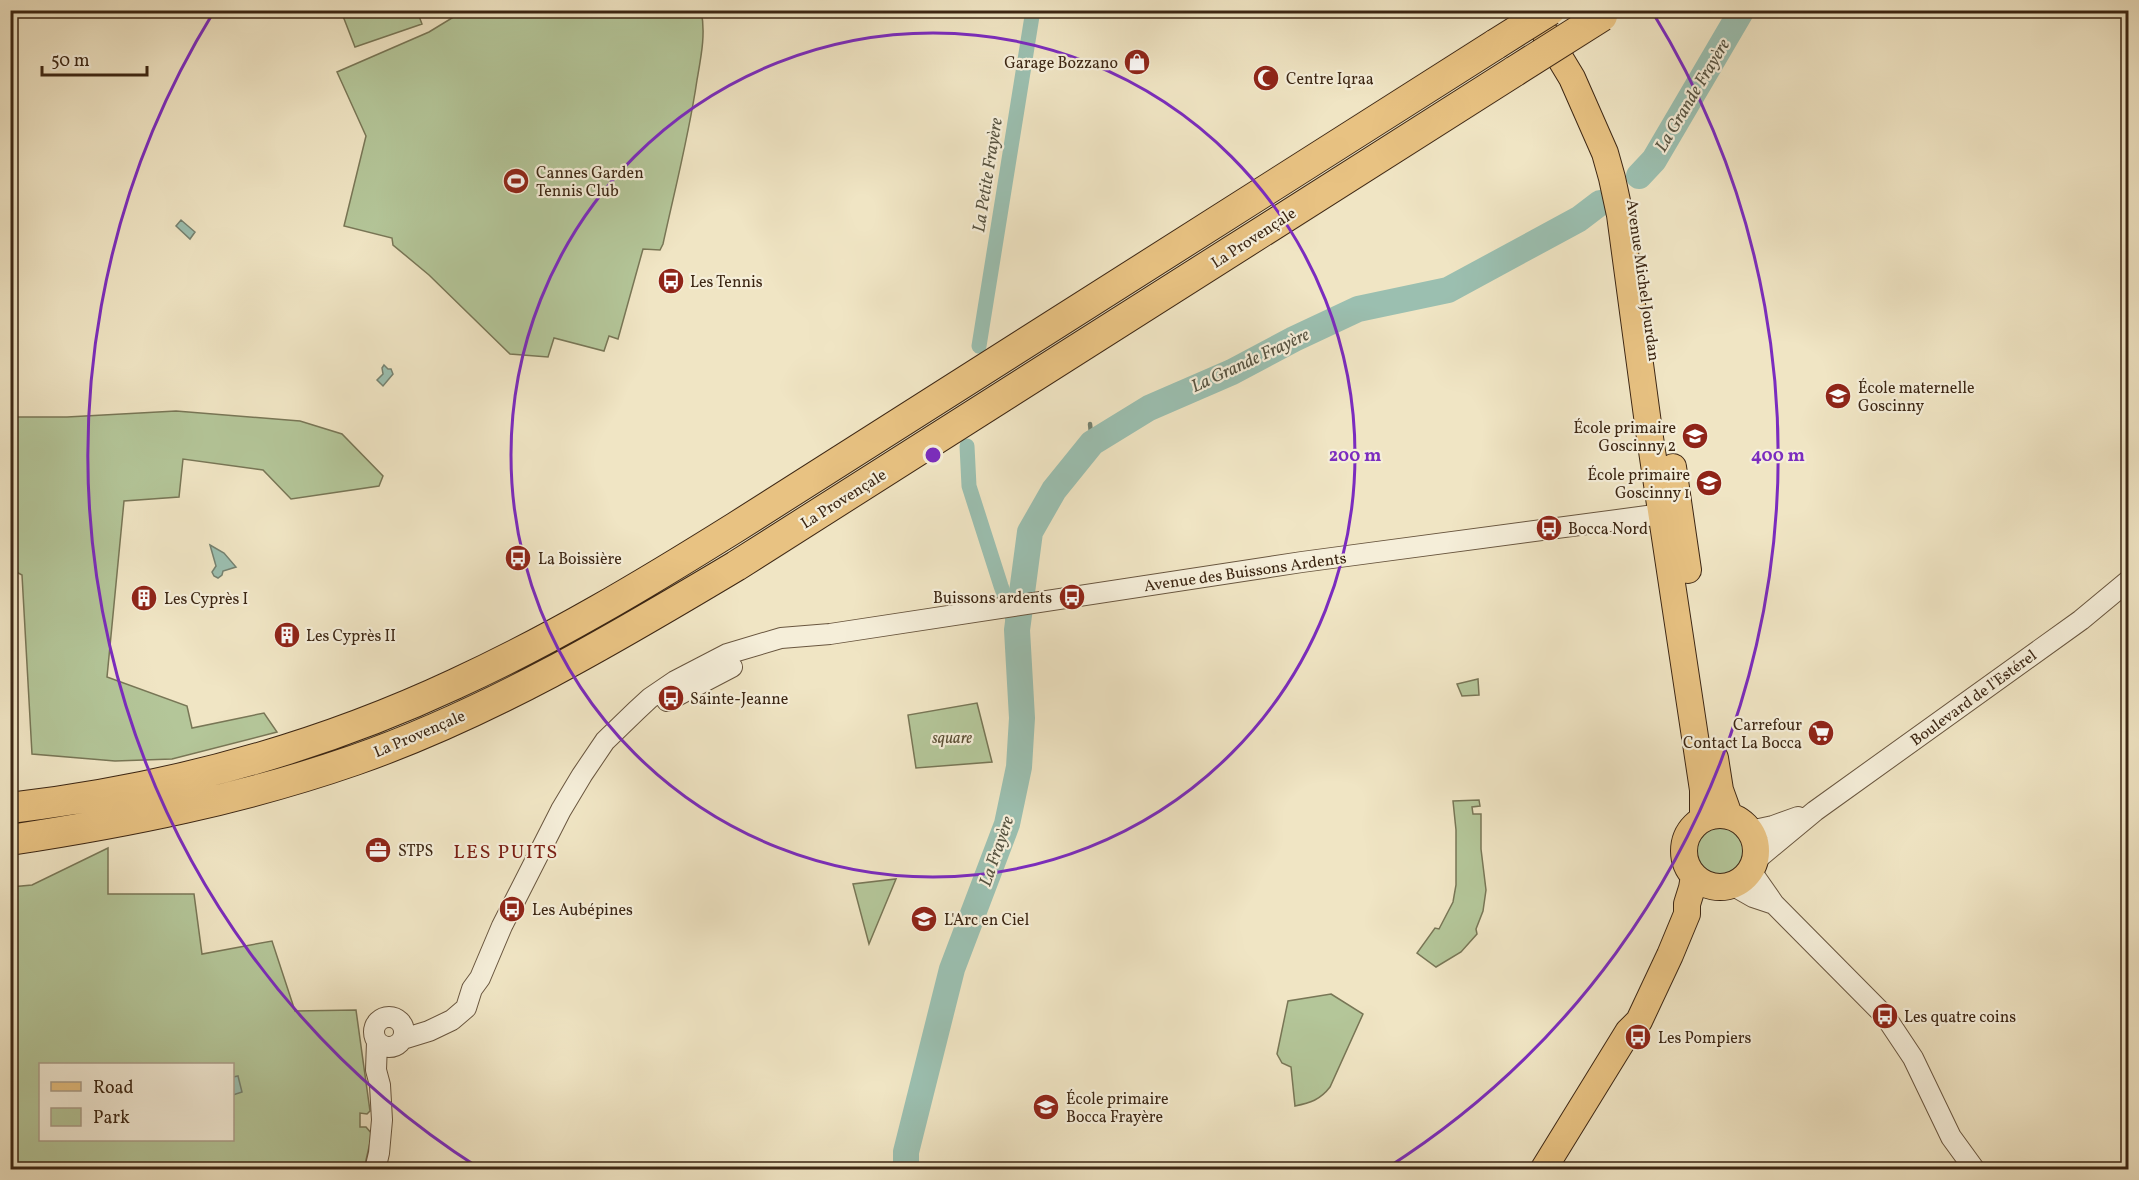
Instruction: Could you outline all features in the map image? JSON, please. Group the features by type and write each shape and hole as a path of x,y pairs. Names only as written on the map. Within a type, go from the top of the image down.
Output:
{"highway":[{"name":"La Provençale","path":"10,808 145,786 270,753 338,732 454,685 555,635 631,592 746,521 1551,10"},
{"name":"La Provençale","path":"10,840 103,826 181,810 273,786 357,759 448,722 549,673 647,619 736,566 1606,13"}],"main road":[{"name":"Avenue Michel Jourdan","path":"1531,10 1572,78 1605,153 1620,214 1703,790 1703,819"},
{"name":"Avenue Michel Jourdan","path":"1551,10 1584,66 1619,149 1635,207 1653,346 1720,790 1729,815"},
{"path":"1662,514 1682,530"},
{"path":"1543,1170 1628,1032 1639,1021 1687,914 1687,904 1692,888 1729,876 1755,840 1745,824 1729,815 1711,815 1692,827 1685,839 1683,852 1686,865 1729,876"},
{"path":"1557,1170 1638,1038 1639,1021"}],"street":[{"name":"Avenue des Buissons Ardents","path":"375,1170 382,1120 380,1086 376,1070 393,1038 429,1031 452,1020 466,1008 472,989 480,978 502,926 546,838 582,775 605,741 650,698 675,681 716,667 752,646 781,638 830,634 1314,561 1662,514"},
{"name":"Boulevard de l'Estérel","path":"1729,876 1815,811 2081,620 2128,581"},
{"name":"Boulevard de l'Estérel","path":"1750,831 1773,826 1815,811"},
{"path":"1729,876 1774,904 1885,1016 1913,1058 1951,1137 1975,1170"}],"green space":[{"name":"Cannes Garden Tennis Club","path":"465,10 701,11 703,36 694,101 663,244 660,250 643,249 618,339 609,336 604,351 554,338 548,357 510,354 429,275 393,245 392,238 344,226 366,136 337,72 429,32"},
{"path":"341,11 417,11 422,24 355,47"},
{"path":"176,411 300,421 342,434 383,476 379,486 291,499 263,470 183,459 179,497 124,501 107,677 187,706 192,728 264,713 277,732 172,759 115,761 32,754 22,575 11,569 11,417 67,417"},
{"path":"1478,679 1479,695 1462,696 1457,684"},
{"name":"square","path":"977,703 992,762 916,768 908,715"},
{"path":"1479,800 1480,806 1472,807 1473,814 1481,814 1481,849 1486,890 1483,911 1476,929 1477,934 1461,952 1436,967 1417,953 1435,928 1439,929 1453,902 1456,885 1456,830 1453,801"},
{"path":"1714,823 1724,823 1739,831 1745,840 1747,851 1745,862 1739,871 1724,879 1714,879 1703,874 1696,867 1691,856 1691,846 1696,835 1703,828"},
{"path":"108,848 108,894 194,894 202,954 272,941 295,1011 356,1010 370,1111 367,1114 360,1113 360,1127 366,1127 372,1134 364,1169 11,1170 11,887 32,885"},
{"path":"896,879 869,944 853,884"},
{"path":"1331,994 1363,1014 1330,1087 1314,1100 1295,1106 1291,1067 1282,1063 1277,1054 1288,1001"}],"shaded area":[{"path":"181,220 195,232 190,239 176,226"},
{"path":"384,365 391,369 393,374 383,386 377,380 383,374"},
{"path":"210,545 224,553 236,567 223,571 218,578 214,576 212,572 216,566"},
{"path":"238,1076 242,1092 234,1095 234,1077"}],"waterway":[{"name":"La Petite Frayère","path":"979,346 1033,10"},
{"name":"La Grande Frayère","path":"1639,176 1654,160 1742,10"},
{"name":"La Grande Frayère","path":"906,1170 906,1152 952,969 1007,824 1019,767 1022,718 1017,630 1030,532 1054,490 1092,443 1149,408 1232,372 1358,309 1448,290 1579,219 1600,203"},
{"path":"1090,424 1092,443"},
{"name":"La Petite Frayère","path":"967,446 969,486 1017,630"}],"place":[{"name":"Garage Bozzano","path":"1137,62"},
{"name":"Centre Iqraa","path":"1266,78"},
{"name":"Cannes Garden Tennis Club","path":"516,181"},
{"name":"Les Tennis","path":"671,281"},
{"name":"École maternelle Goscinny","path":"1838,396"},
{"name":"École primaire Goscinny 2","path":"1695,436"},
{"name":"École primaire Goscinny 1","path":"1709,483"},
{"name":"Bocca Nord","path":"1549,528"},
{"name":"La Boissière","path":"518,558"},
{"name":"Buissons ardents","path":"1072,597"},
{"name":"Les Cyprès I","path":"144,598"},
{"name":"Les Cyprès II","path":"287,635"},
{"name":"Sainte-Jeanne","path":"671,698"},
{"name":"Carrefour Contact La Bocca","path":"1821,733"},
{"name":"STPS","path":"378,850"},
{"name":"Les Aubépines","path":"512,909"},
{"name":"L'Arc en Ciel","path":"924,919"},
{"name":"Les quatre coins","path":"1885,1016"},
{"name":"Les Pompiers","path":"1638,1037"},
{"name":"École primaire Bocca Frayère","path":"1046,1107"}],"district":[{"name":"LES PUITS","path":"506,851"}],"water label":[{"name":"La Frayère","path":"996,851"}]}
